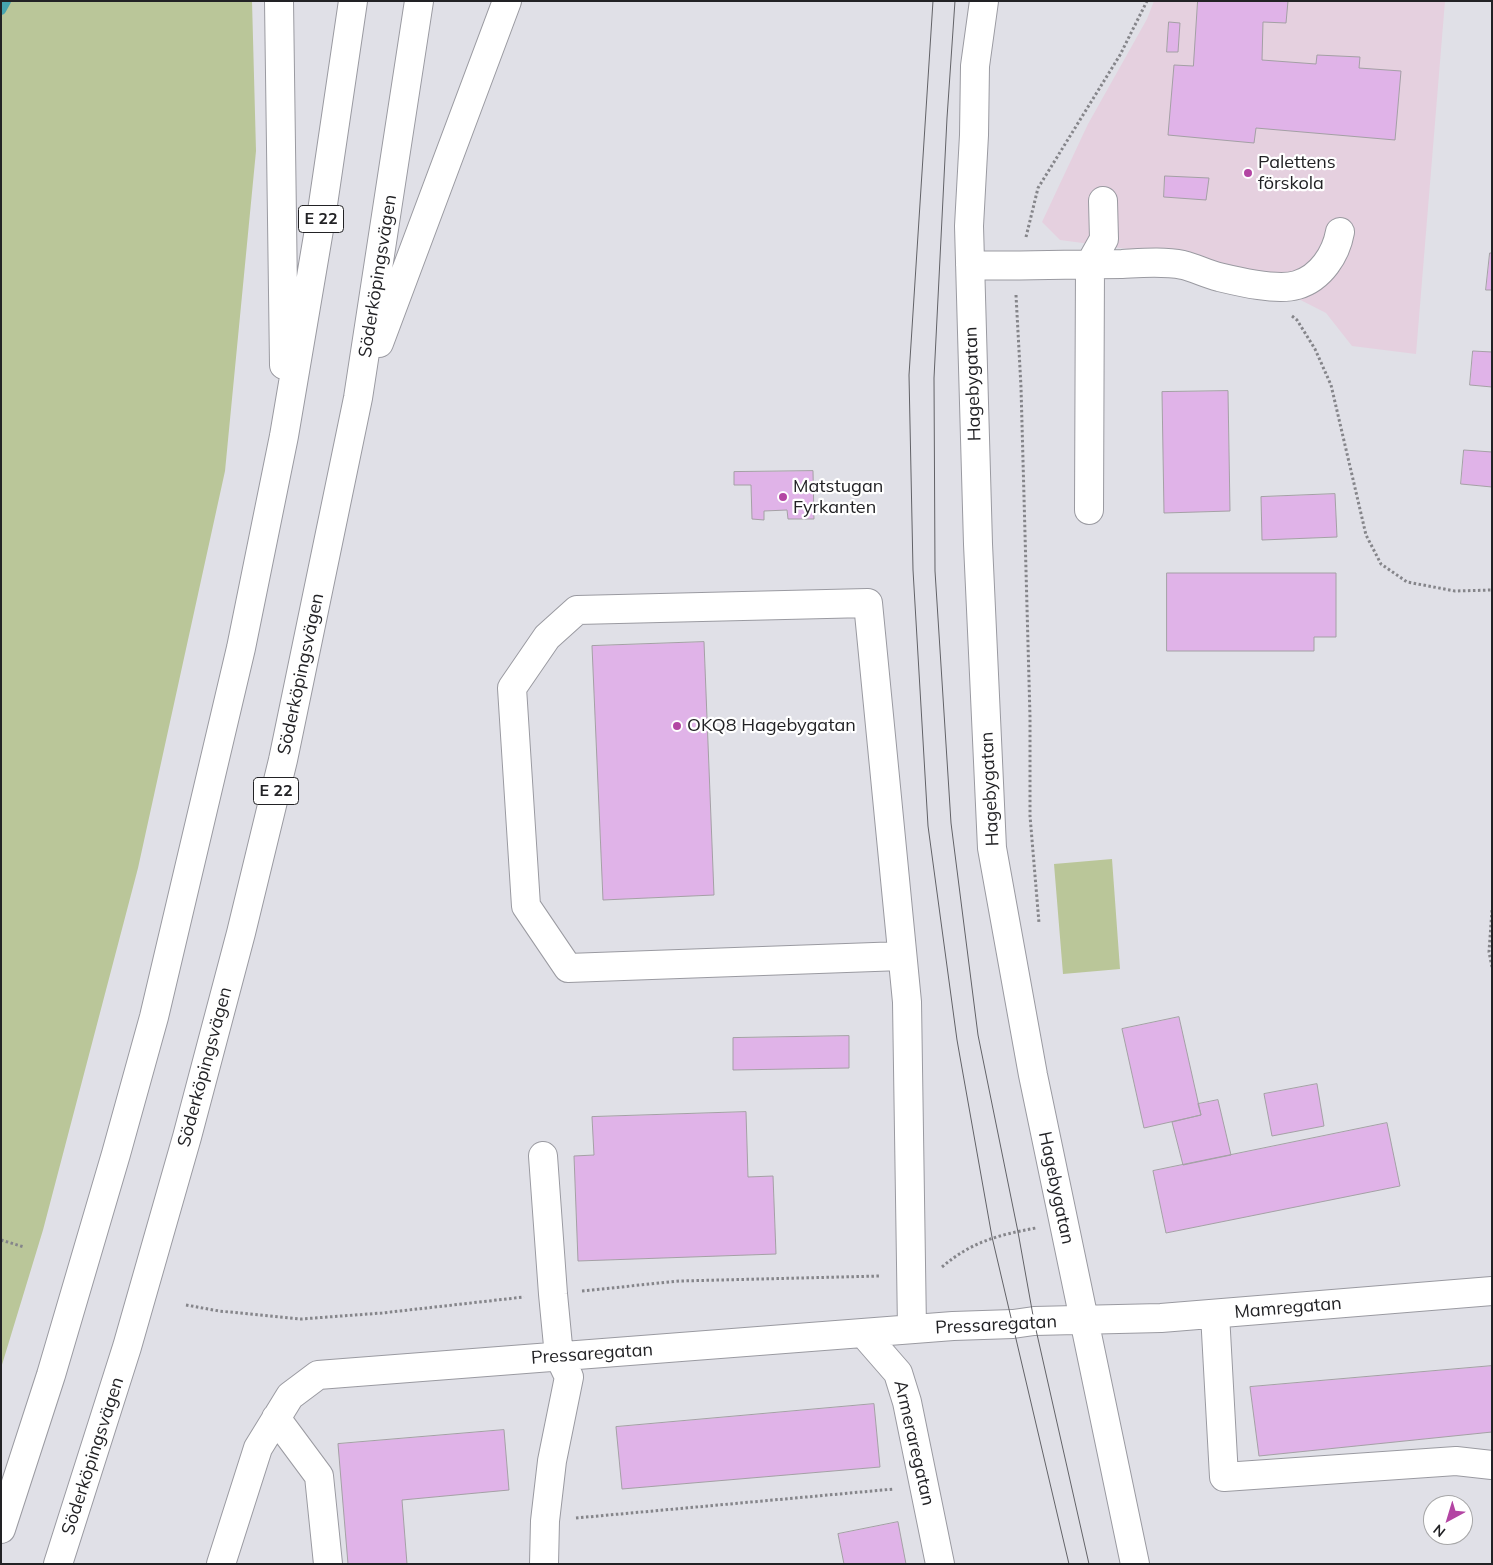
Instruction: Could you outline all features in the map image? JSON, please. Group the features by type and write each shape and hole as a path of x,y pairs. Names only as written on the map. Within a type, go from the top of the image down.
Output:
{"main road":[{"path":"279,1 284,436"},
{"name":"E 22","path":"1,1529 56,1357 154,1017 241,648 284,436 319,228 353,1"},
{"name":"Söderköpingsvägen","path":"58,1564 127,1347 186,1137 241,933 283,760 358,398 419,1"},
{"path":"358,398 507,1"},
{"name":"Hagebygatan","path":"984,1 975,66 974,135 969,226 978,544 992,848 1033,1075 1135,1564"},
{"path":"1089,510 1090,264 1104,239 1103,201"},
{"path":"970,265 1018,267 1170,263 1183,265 1219,277 1277,288 1298,285 1313,277 1328,262 1337,246 1340,232"},
{"path":"902,956 568,968 526,906 512,688 546,637 577,610 868,603 907,1002 912,1329"},
{"path":"543,1156 559,1356 569,1378 552,1460 545,1521 544,1564"},
{"name":"Mamregatan","path":"1084,1321 1115,1318 1161,1318 1492,1292"},
{"path":"1215,1314 1224,1477 1456,1461 1492,1465"},
{"name":"Pressaregatan","path":"221,1564 258,1448 290,1396 318,1375 912,1329 1013,1324 1034,1321 1084,1321"},
{"name":"Armeraregatan","path":"864,1334 898,1373 907,1402 940,1564"},
{"path":"276,1418 318,1476 328,1564"}],"path":[{"path":"1039,929 1030,816 1030,717 1021,387 1016,300 1018,267 1038,188 1120,55 1147,1"},
{"path":"1290,314 1297,320 1315,349 1331,385 1366,535 1381,564 1407,582 1455,591 1492,590"},
{"path":"1492,910 1489,952 1492,967"},
{"path":"186,1305 219,1311 301,1319 382,1313 680,1281 934,1274 958,1253 992,1238 1064,1224"},
{"path":"1,1240 24,1247"},
{"path":"545,1521 924,1486"}],"shaded area":[{"name":"Palettens förskola","path":"1154,1 1445,1 1416,354 1352,346 1326,313 1277,288 1173,255 1060,240 1042,222 1088,124 1147,19"}],"green space":[{"path":"1,1 252,1 256,151 225,471 138,868 43,1230 1,1368"},
{"path":"1112,859 1120,969 1063,974 1054,864"}],"building":[{"path":"1198,1 1288,1 1286,23 1263,22 1262,60 1316,64 1317,55 1360,57 1359,68 1401,71 1395,140 1256,128 1254,143 1168,135 1174,65 1193,66"},
{"path":"1169,22 1180,23 1178,52 1167,52"},
{"path":"1165,176 1209,178 1206,200 1164,197"},
{"path":"1490,253 1492,253 1492,290 1486,290"},
{"path":"1473,351 1492,352 1492,387 1470,385"},
{"path":"1228,391 1230,511 1164,513 1162,392"},
{"path":"1464,450 1492,452 1492,487 1461,484"},
{"name":"Matstugan Fyrkanten","path":"813,471 814,519 788,519 787,510 764,511 764,520 752,519 751,485 734,485 734,472"},
{"path":"1335,494 1337,537 1262,540 1261,497"},
{"path":"1167,573 1336,573 1336,637 1314,637 1314,651 1167,651"},
{"path":"704,642 714,895 603,900 592,646"},
{"path":"1179,1017 1201,1115 1144,1128 1122,1029"},
{"path":"849,1036 849,1068 733,1070 733,1038"},
{"path":"1317,1084 1324,1126 1272,1136 1264,1094"},
{"path":"1218,1100 1231,1155 1183,1165 1172,1122 1201,1115 1198,1104"},
{"path":"746,1112 748,1177 773,1176 776,1254 578,1261 574,1156 594,1155 592,1117"},
{"path":"1387,1123 1400,1186 1166,1233 1153,1171"},
{"path":"1492,1366 1492,1432 1259,1456 1250,1387"},
{"path":"874,1404 880,1467 622,1489 616,1427"},
{"path":"504,1430 509,1490 402,1500 407,1564 348,1564 338,1444"},
{"path":"898,1522 906,1564 844,1564 838,1534"}],"waterway":[{"path":"1,10 6,1"}],"tram line":[{"path":"933,1 909,375 913,570 928,826 957,1040 992,1237 1069,1564"},
{"path":"955,1 934,378 935,571 951,823 978,1035 1034,1321 1089,1564"}],"place":[{"name":"Palettens förskola","path":"1248,173"},
{"name":"Matstugan Fyrkanten","path":"783,497"},
{"name":"OKQ8 Hagebygatan","path":"677,726"}]}
